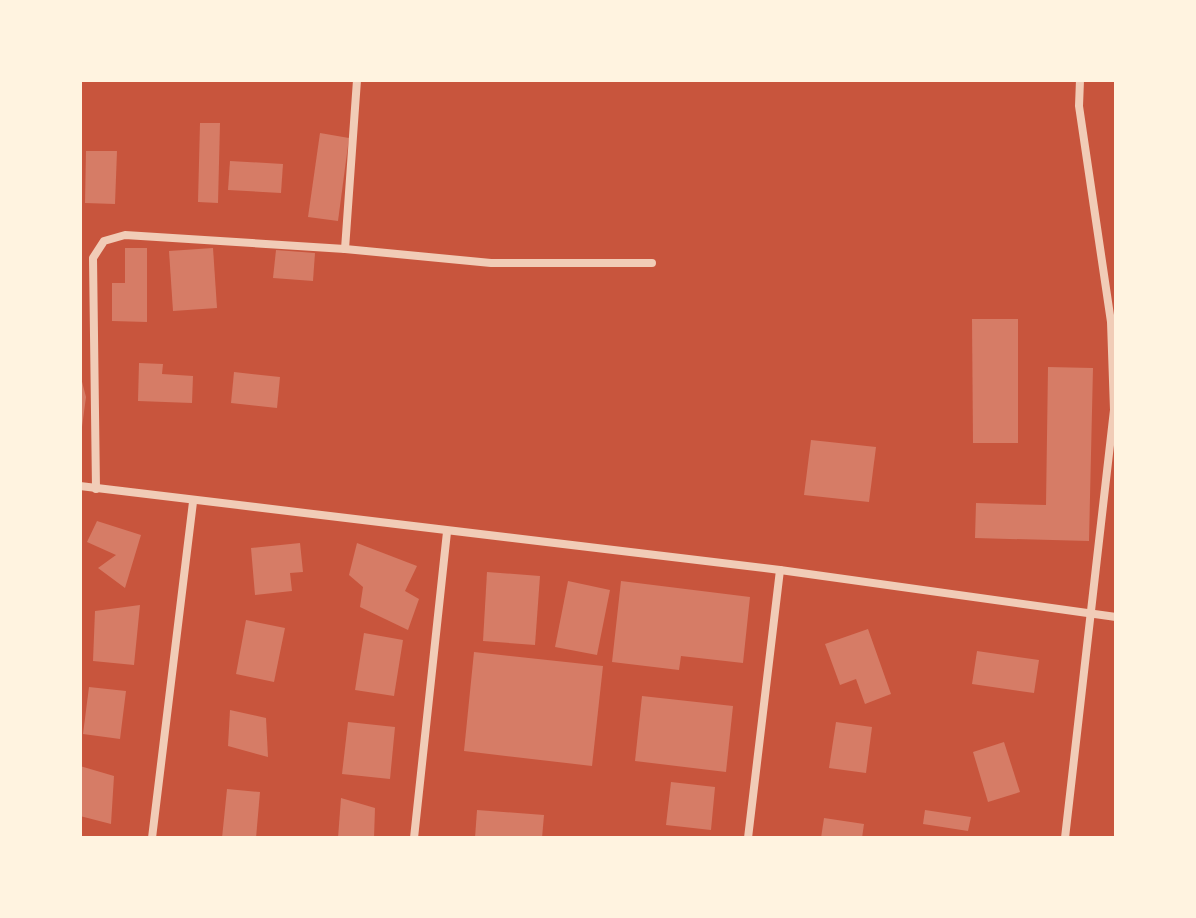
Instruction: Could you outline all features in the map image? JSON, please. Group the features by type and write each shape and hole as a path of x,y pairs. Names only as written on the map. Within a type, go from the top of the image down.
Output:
{"street":[{"path":"345,249 357,80"},
{"path":"1065,838 1114,410 1111,322 1079,106 1080,80"},
{"path":"96,489 93,258 104,241 125,235 345,249 491,263 652,263"},
{"path":"80,486 193,502 780,570 1116,617"},
{"path":"152,838 193,502"},
{"path":"414,838 447,532"},
{"path":"748,838 780,570"}],"building":[{"path":"200,123 220,123 218,203 198,202"},
{"path":"320,133 349,138 338,221 308,217"},
{"path":"86,151 117,151 115,204 85,203"},
{"path":"230,161 283,164 281,193 228,190"},
{"path":"125,248 147,248 147,322 112,321 112,283 125,283"},
{"path":"213,248 217,308 173,311 169,251"},
{"path":"276,250 315,253 313,281 273,278"},
{"path":"972,319 1018,319 1018,443 973,443"},
{"path":"139,363 163,364 162,374 193,376 192,403 138,401"},
{"path":"1048,367 1093,368 1089,541 975,538 976,503 1046,505"},
{"path":"234,372 280,377 277,408 231,403"},
{"path":"80,374 86,397 82,427 80,427"},
{"path":"811,440 876,447 869,502 804,495"},
{"path":"97,521 141,535 125,588 98,568 116,555 87,542"},
{"path":"300,543 303,572 290,573 292,591 255,595 251,548"},
{"path":"357,543 417,566 405,591 419,599 408,630 360,607 363,587 349,575"},
{"path":"487,572 540,576 535,645 483,641"},
{"path":"568,581 610,590 597,655 555,647"},
{"path":"621,581 750,597 743,663 681,656 679,670 612,662"},
{"path":"140,605 134,665 93,661 95,611"},
{"path":"246,620 285,628 274,682 236,674"},
{"path":"868,629 891,694 865,704 856,679 840,685 825,644"},
{"path":"364,633 403,640 394,696 355,690"},
{"path":"977,651 1039,660 1034,693 972,684"},
{"path":"474,652 603,666 592,766 464,751"},
{"path":"89,687 126,691 120,739 83,734"},
{"path":"642,696 733,706 726,772 635,761"},
{"path":"230,710 266,718 268,757 228,746"},
{"path":"348,722 395,727 390,779 342,774"},
{"path":"836,722 872,727 866,773 829,768"},
{"path":"1004,742 1020,792 988,802 973,752"},
{"path":"80,766 114,776 111,824 80,816"},
{"path":"671,782 715,787 711,830 666,825"},
{"path":"227,789 260,792 256,838 222,838"},
{"path":"341,798 375,808 374,838 338,838"},
{"path":"477,810 544,815 542,838 475,838"},
{"path":"925,810 971,817 968,831 923,824"},
{"path":"824,818 864,824 862,838 821,838"}]}
